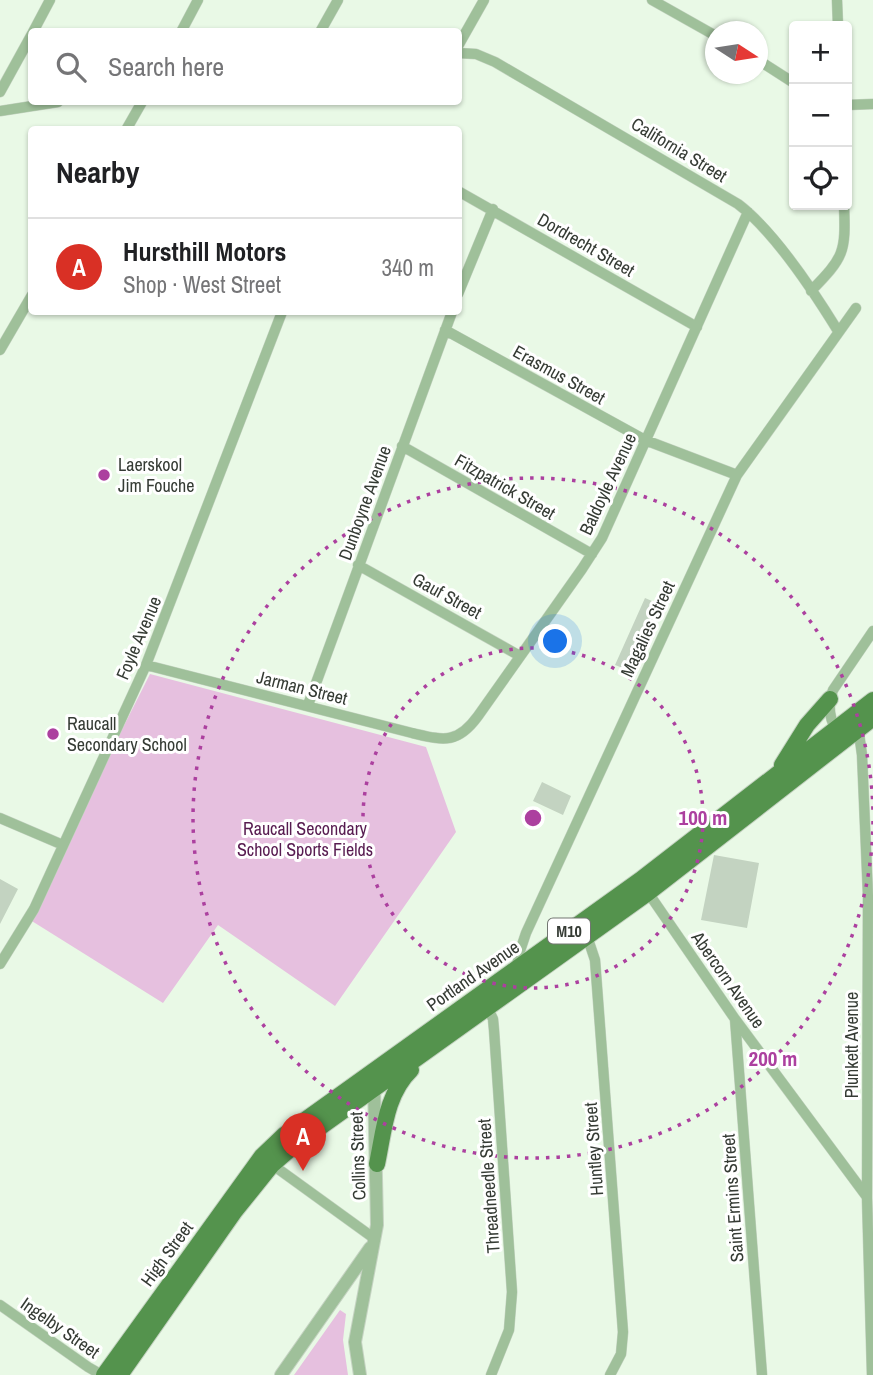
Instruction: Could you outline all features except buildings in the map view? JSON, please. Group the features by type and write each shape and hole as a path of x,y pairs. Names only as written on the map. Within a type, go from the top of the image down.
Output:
{"main road":[{"path":"777,774 807,725 830,699"},
{"name":"Portland Avenue","path":"644,887 777,774 856,722 873,700"},
{"name":"Portland Avenue","path":"856,722 873,718"},
{"name":"Portland Avenue","path":"267,1161 284,1135 373,1071 520,977 644,887 838,734"},
{"name":"Portland Avenue","path":"267,1161 294,1146 449,1034 485,1001"},
{"path":"377,1164 385,1123 396,1090 404,1076 449,1034"},
{"name":"High Street","path":"103,1375 267,1161"},
{"name":"High Street","path":"120,1375 267,1161"}],"street":[{"path":"35,28 50,0"},
{"path":"183,28 198,0"},
{"path":"322,28 338,0"},
{"path":"462,40 484,0"},
{"path":"652,0 705,30"},
{"path":"837,0 838,21"},
{"path":"0,92 28,40"},
{"name":"California Street","path":"462,52 476,54 495,62 714,188 748,212 790,261 838,331"},
{"path":"768,66 789,80"},
{"path":"852,105 873,104"},
{"path":"0,111 39,105"},
{"path":"128,126 140,105"},
{"name":"Dordrecht Street","path":"462,193 697,327"},
{"path":"462,284 492,209"},
{"path":"811,291 837,264 844,244 844,210"},
{"name":"Baldoyle Avenue","path":"451,739 473,723 592,554 607,527 748,212"},
{"path":"0,350 28,302"},
{"name":"Magalies Street","path":"520,977 526,933 737,475 856,308"},
{"name":"Foyle Avenue","path":"0,964 34,909 146,665 281,315"},
{"name":"Dunboyne Avenue","path":"308,705 451,315"},
{"name":"Erasmus Street","path":"445,330 645,440 737,475"},
{"name":"Fitzpatrick Street","path":"402,446 592,554"},
{"name":"Gauf Street","path":"358,565 520,656"},
{"path":"838,734 830,715 833,690 873,631"},
{"name":"Jarman Street","path":"146,665 412,733 451,739"},
{"name":"Plunkett Avenue","path":"856,722 870,894 867,1198 872,1375"},
{"path":"0,818 63,845"},
{"name":"Abercorn Avenue","path":"644,887 735,1019 867,1198"},
{"name":"Huntley Street","path":"584,930 595,960 623,1332 621,1354 611,1374"},
{"name":"Threadneedle Street","path":"485,1001 494,1030 512,1292 509,1330 491,1375"},
{"name":"Saint Ermins Street","path":"735,1019 762,1375"},
{"name":"Collins Street","path":"360,1375 355,1342 377,1214 373,1071"},
{"path":"267,1161 374,1242 281,1375"},
{"name":"Ingelby Street","path":"0,1305 103,1375"}],"green space":[{"name":"Raucall Secondary School Sports Fields","path":"150,674 426,747 456,832 335,1006 218,925 163,1003 27,918"},
{"path":"340,1310 346,1314 343,1340 348,1375 294,1375"}],"place":[{"name":"Laerskool Jim Fouche","path":"104,475"},
{"name":"Raucall Secondary School","path":"53,734"},
{"name":"Hursthill Motors","path":"303,1171"}]}
